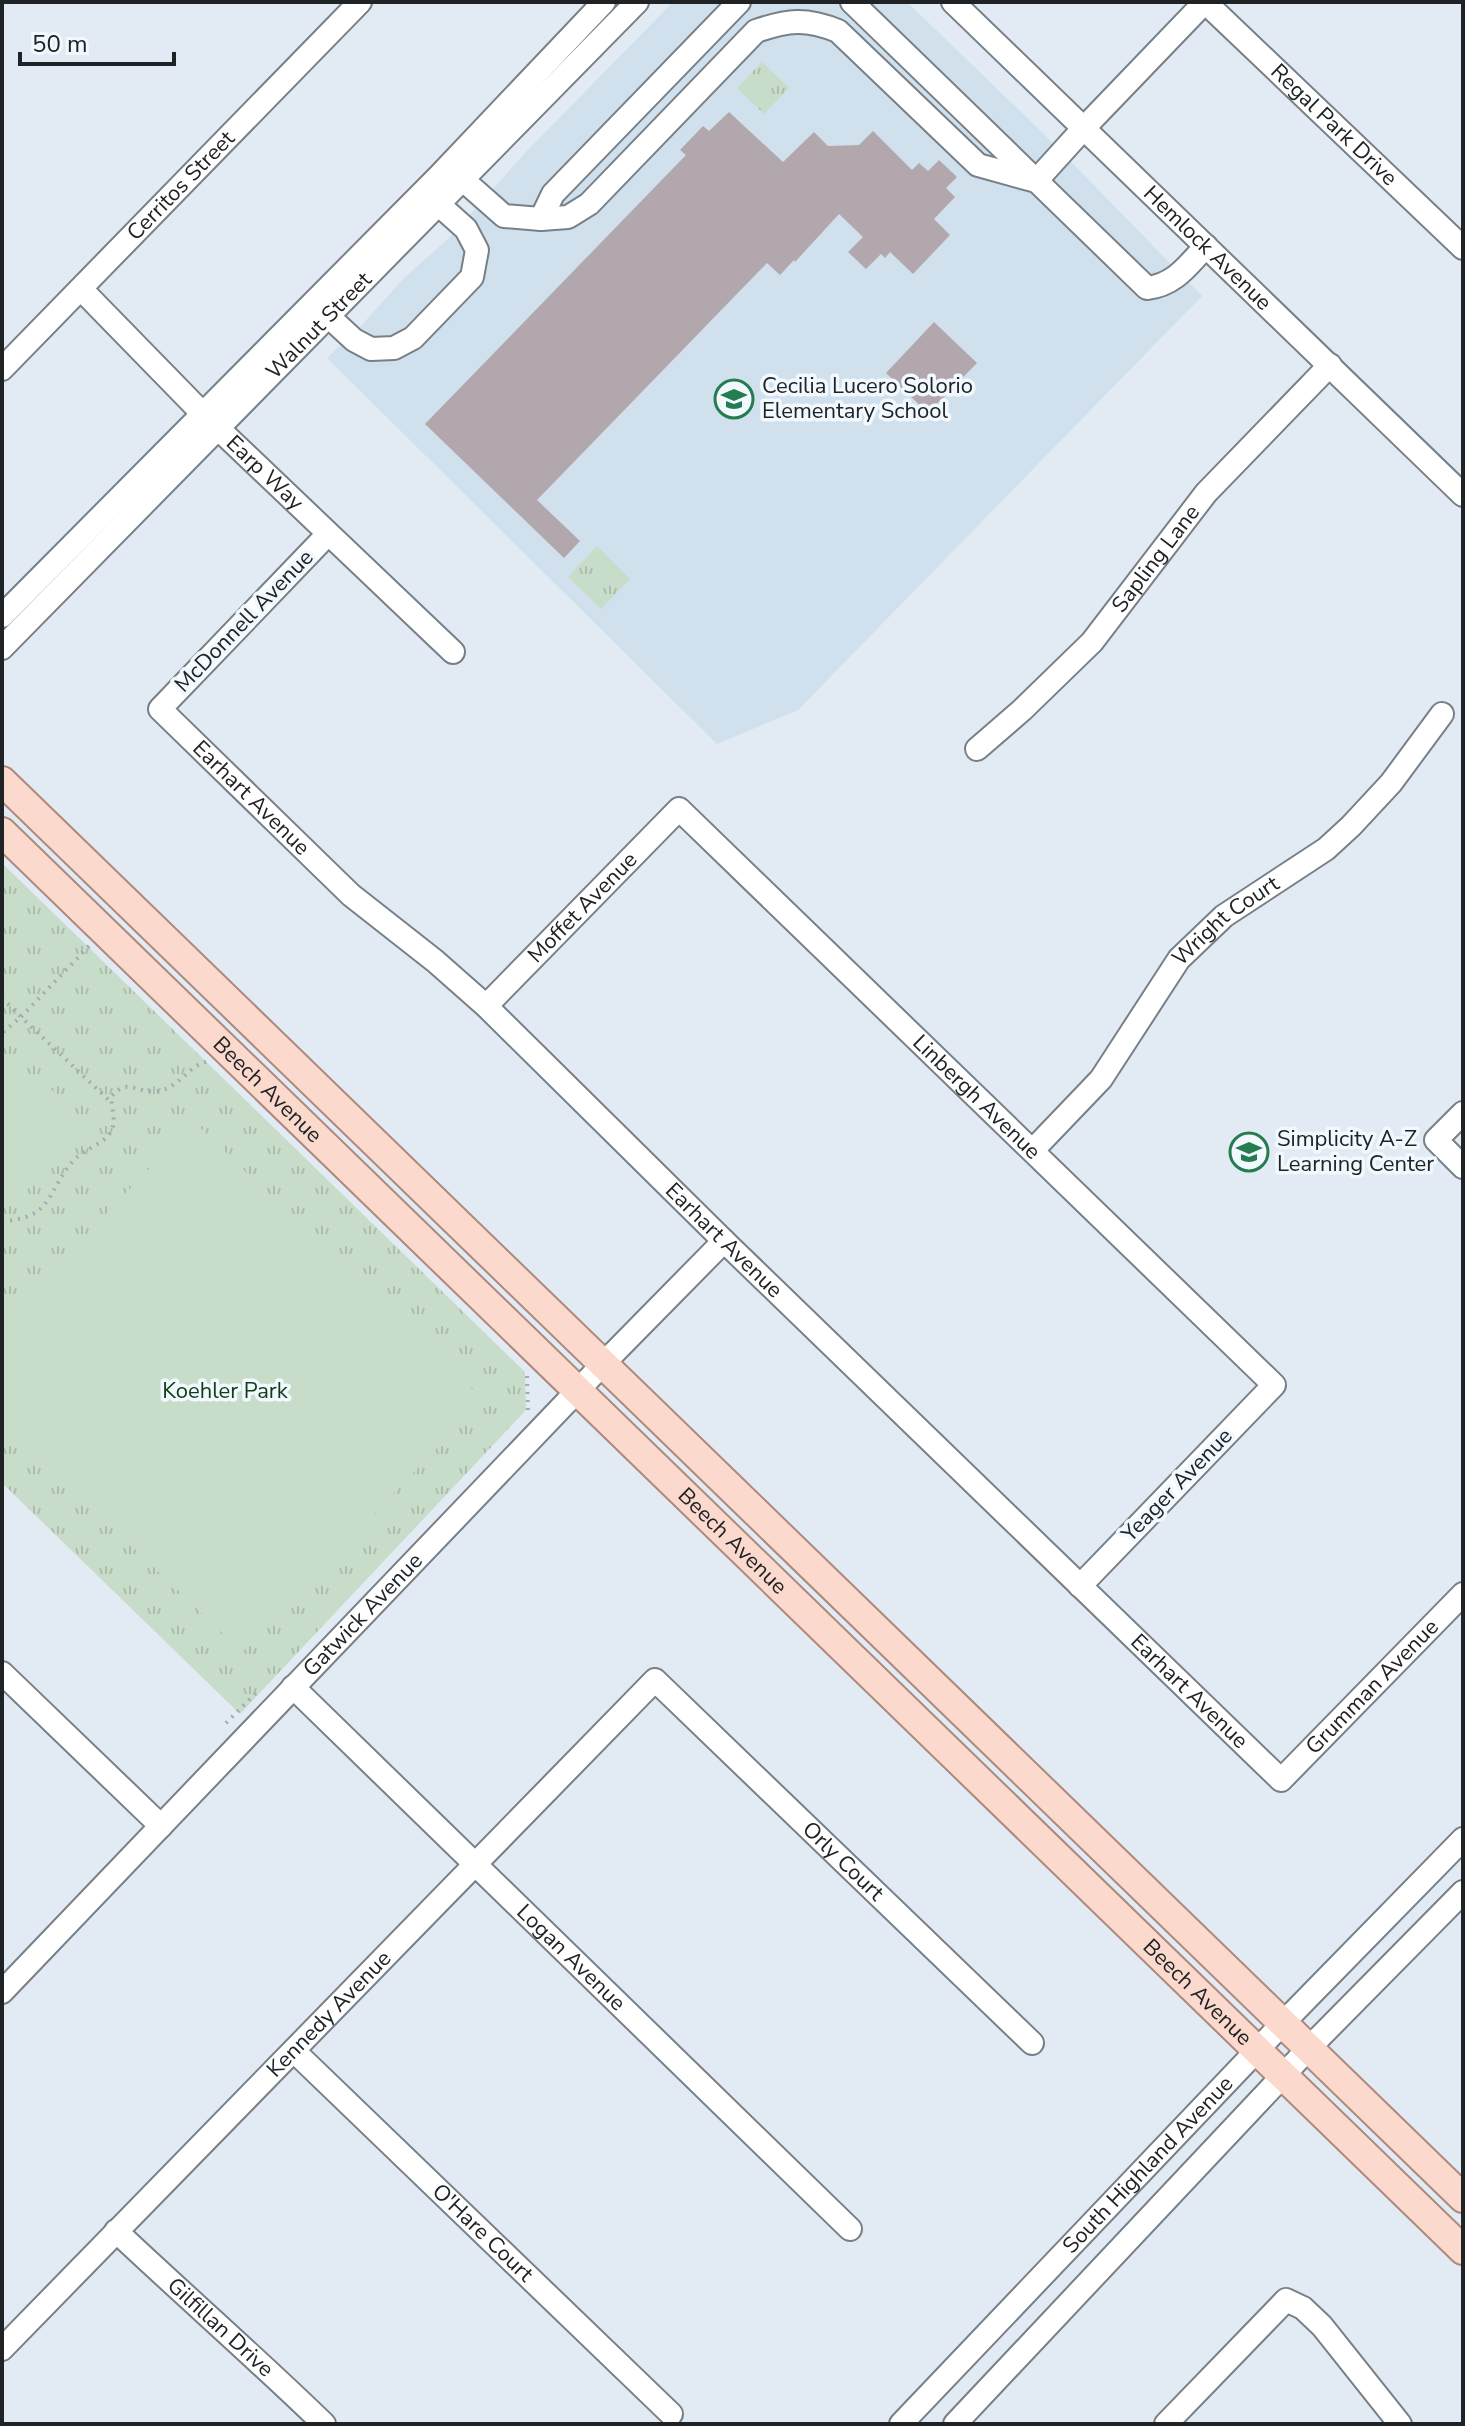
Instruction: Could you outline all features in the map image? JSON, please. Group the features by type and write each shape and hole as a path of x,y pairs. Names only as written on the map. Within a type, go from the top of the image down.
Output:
{"main road":[{"name":"Beech Avenue","path":"2,781 1463,2198"},
{"name":"Beech Avenue","path":"2,832 1463,2250"}],"street":[{"name":"Cerritos Street","path":"2,369 360,2"},
{"name":"Walnut Street","path":"2,616 327,315 447,187 604,2"},
{"name":"Walnut Street","path":"2,648 211,421 637,2"},
{"path":"541,219 553,194 739,2"},
{"path":"852,2 1147,288 1163,286 1179,275 1206,246"},
{"name":"Hemlock Avenue","path":"953,2 1463,495"},
{"path":"1036,181 1205,2"},
{"name":"Regal Park Drive","path":"1205,2 1463,248"},
{"path":"447,187 504,216 541,219 568,217 589,204 756,31 799,21 838,31 978,165 1036,181"},
{"path":"327,315 354,340 371,349 394,348 413,338 472,277 477,250 447,187"},
{"name":"Earp Way","path":"81,289 211,421 453,652"},
{"name":"Sapling Lane","path":"977,749 1092,642 1206,493 1330,365"},
{"name":"McDonnell Avenue","path":"160,709 328,534"},
{"name":"Earhart Avenue","path":"160,709 351,895 486,1006 1281,1780"},
{"name":"Wright Court","path":"1033,1150 1101,1079 1179,959 1224,916 1326,849 1351,826 1391,783 1442,714"},
{"name":"Moffet Avenue","path":"486,1006 679,809"},
{"name":"Linbergh Avenue","path":"679,809 1274,1385"},
{"path":"1463,1113 1436,1140 1463,1167"},
{"name":"Gatwick Avenue","path":"2,1992 724,1241"},
{"name":"Yeager Avenue","path":"1080,1586 1274,1385"},
{"name":"Grumman Avenue","path":"1281,1780 1463,1594"},
{"path":"2,1673 161,1826"},
{"name":"Kennedy Avenue","path":"2,2349 655,1680"},
{"name":"Orly Court","path":"655,1680 1032,2043"},
{"name":"Logan Avenue","path":"293,1687 850,2229"},
{"name":"South Highland Avenue","path":"901,2424 1463,1839"},
{"name":"South Highland Avenue","path":"955,2424 1308,2049 1463,1892"},
{"name":"O'Hare Court","path":"294,2051 671,2414"},
{"name":"Gilfillan Drive","path":"116,2231 324,2424"},
{"path":"1166,2424 1286,2300 1303,2308 1322,2326 1400,2424"}],"path":[{"path":"2,1033 90,945"},
{"path":"2,998 111,1102"},
{"path":"2,1221 20,1219 45,1205 76,1158 109,1134 114,1113 112,1096 117,1089 126,1086 158,1091 182,1080 200,1063 205,1061 211,1064"},
{"path":"518,1422 529,1411 527,1370"},
{"path":"226,1723 259,1690"}],"shaded area":[{"name":"Cecilia Lucero Solorio Elementary School","path":"673,2 907,2 1044,134 1202,296 798,710 717,744 327,358 404,278 449,238 524,154"}],"green space":[{"path":"762,62 789,88 764,114 737,88"},
{"path":"597,546 630,579 601,609 568,577"},
{"name":"Koehler Park","path":"2,863 525,1372 526,1410 240,1714 2,1483"},
{"path":"2,1070 34,1101 49,1087 89,1126 22,1195 2,1176"},
{"path":"194,1122 483,1400 242,1652 2,1421 2,1322"}],"building":[{"path":"729,112 783,162 814,132 828,146 859,145 873,131 912,170 919,163 928,171 939,160 957,177 946,188 955,197 934,219 950,235 913,274 890,252 885,258 881,254 866,269 848,252 863,237 839,214 780,275 767,263 537,500 580,541 564,558 425,424 686,155 680,150 703,126 709,131"},
{"path":"934,322 977,363 928,413 886,373"}],"place":[{"name":"Cecilia Lucero Solorio Elementary School","path":"734,399"},
{"name":"Simplicity A-Z Learning Center","path":"1249,1152"}]}
